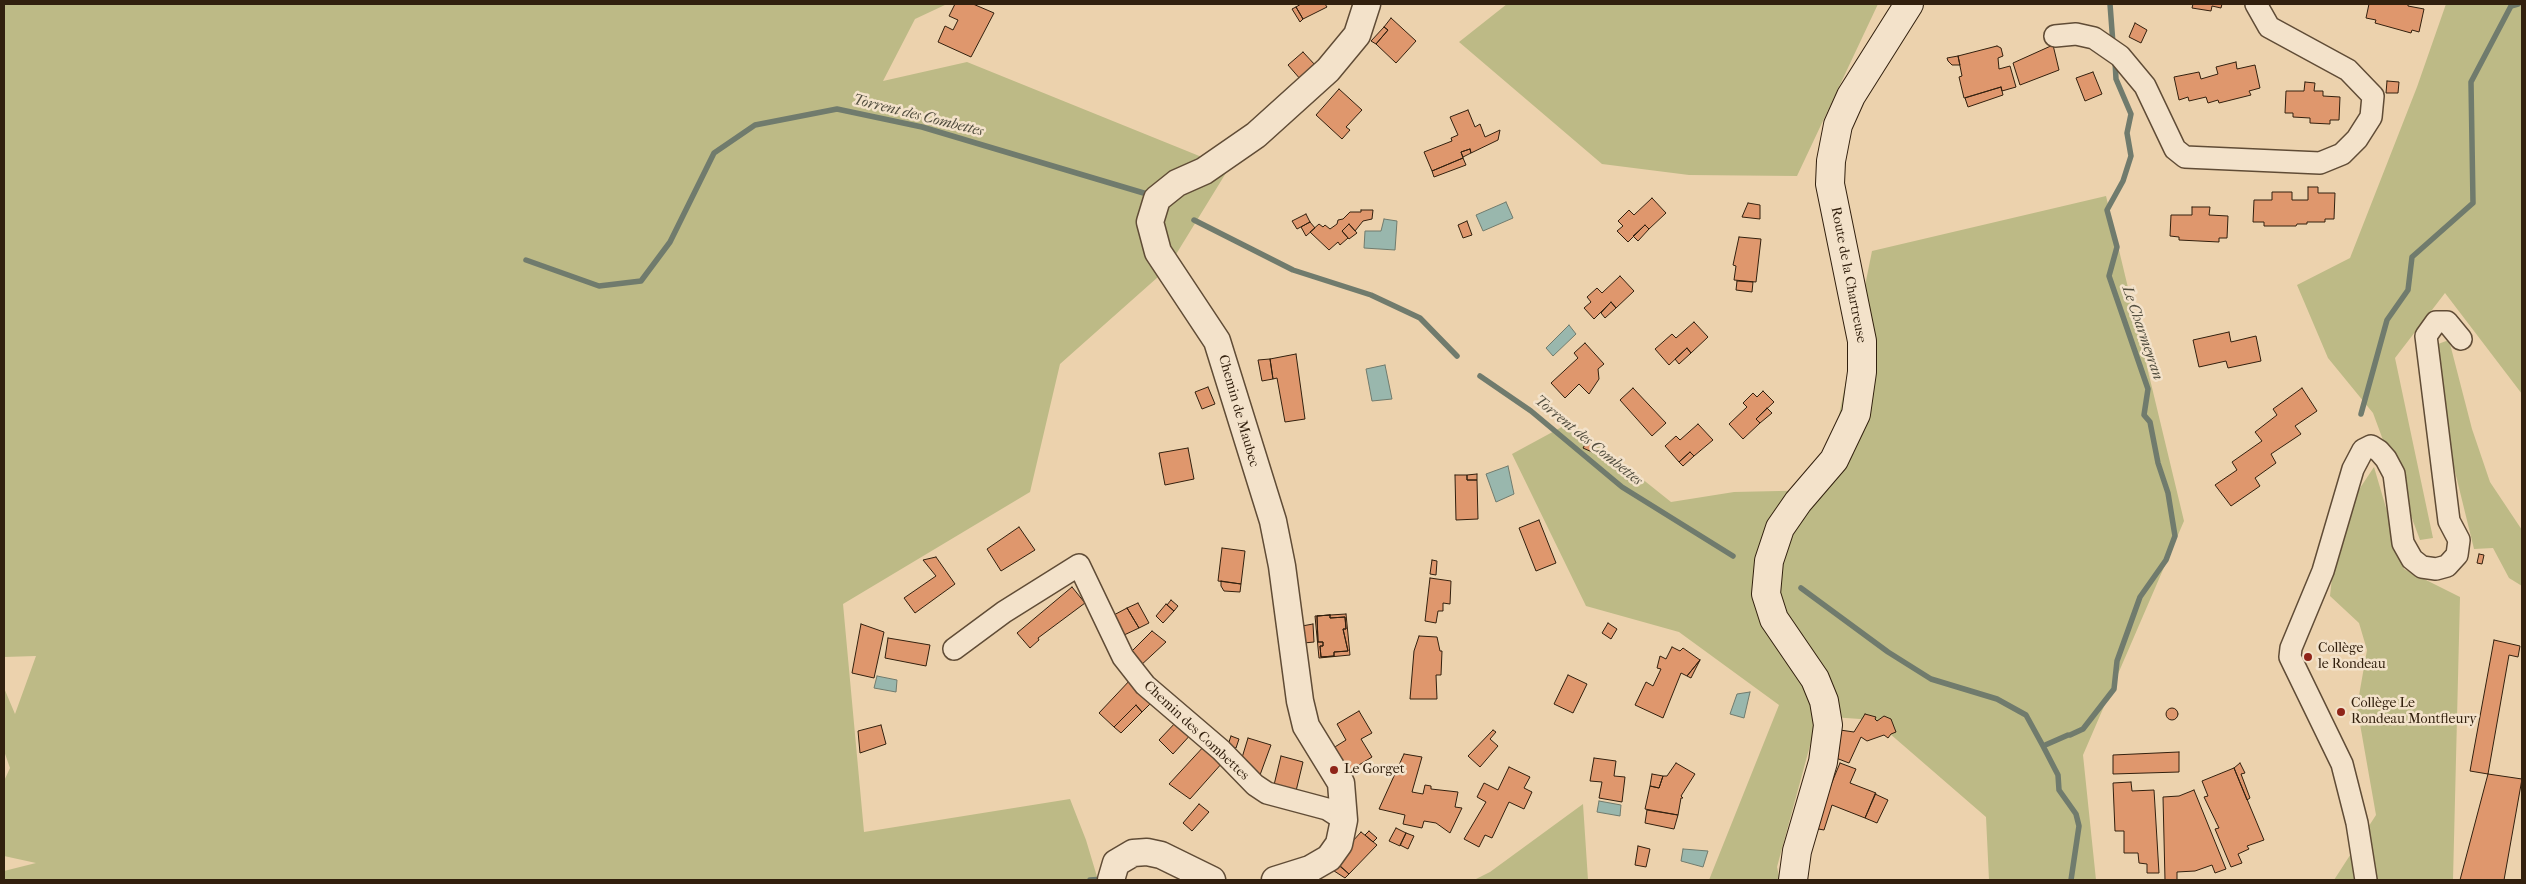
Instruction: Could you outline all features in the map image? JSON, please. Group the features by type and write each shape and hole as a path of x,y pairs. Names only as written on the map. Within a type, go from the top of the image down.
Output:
{"main road":[{"name":"Route de la Chartreuse","path":"1793,880 1797,851 1823,762 1828,726 1824,701 1815,679 1774,619 1766,594 1768,561 1780,528 1798,502 1834,460 1856,414 1861,387 1862,341 1830,184 1831,161 1838,125 1851,96 1908,4"}],"street":[{"name":"Chemin de Maubec","path":"1275,880 1310,869 1328,858 1339,844 1344,820 1342,784 1313,738 1302,709 1282,566 1273,521 1256,472 1247,434 1228,373 1217,341 1158,252 1150,222 1158,199 1177,183 1204,171 1256,135 1328,70 1357,35 1367,4"},
{"path":"2055,36 2076,34 2094,38 2120,56 2145,86 2175,149 2185,157 2320,163 2342,154 2357,139 2371,117 2373,96 2348,70 2269,27 2256,4"},
{"path":"2366,880 2357,823 2342,764 2290,657 2291,648 2323,571 2353,469 2363,450 2371,446 2379,451 2394,474 2404,543 2412,559 2422,567 2436,569 2447,566 2457,555 2458,540 2449,521 2426,336 2436,322 2447,322 2461,339"},
{"name":"Chemin des Combettes","path":"954,649 1004,612 1079,565 1123,657 1145,685 1221,750 1255,785 1268,793 1327,809 1344,820"},
{"path":"1113,872 1133,853 1147,852 1161,855 1212,880"}],"shaded area":[{"path":"4,4 947,4 915,19 883,81 967,62 1229,168 1167,269 1060,364 1030,492 843,604 864,832 1070,799 1086,840 1098,880 4,880 4,871 36,863 4,856 4,781 10,768 4,751 4,688 15,714 36,656 4,657"},
{"path":"1507,4 1878,4 1797,176 1689,175 1602,164 1459,42"},
{"path":"2446,4 2522,4 2522,394 2445,293 2395,358 2433,538 2420,540 2373,413 2328,358 2297,285 2350,258 2417,87"},
{"path":"2106,196 2184,521 2083,755 2096,880 1989,880 1986,817 1874,720 1818,716 1777,867 1780,880 1709,880 1779,705 1679,632 1586,606 1512,454 1571,422 1671,502 1734,492 1824,490 1872,251"},
{"path":"2449,340 2472,429 2490,482 2522,530 2522,586 2509,578 2493,548 2474,549 2449,447 2438,344"},
{"path":"2374,467 2404,569 2460,597 2453,880 2334,880 2376,815 2357,707 2367,650 2359,623 2330,596 2338,521"},
{"path":"1583,804 1588,880 1474,880 1490,872"}],"water":[{"path":"1506,202 1513,218 1483,231 1476,215"},
{"path":"1384,219 1397,221 1395,250 1364,248 1365,231 1381,231"},
{"path":"1569,325 1576,334 1553,356 1546,348"},
{"path":"1385,365 1392,399 1372,401 1366,369"},
{"path":"1508,466 1514,494 1496,502 1486,474"},
{"path":"877,676 897,680 896,692 874,688"},
{"path":"1750,692 1744,718 1730,714 1737,694"},
{"path":"1599,801 1621,805 1620,816 1597,812"},
{"path":"1683,849 1708,851 1703,867 1681,861"}],"building":[{"path":"955,4 973,4 994,13 971,57 938,42 945,26 953,30 958,20 949,16"},
{"path":"1301,4 1325,4 1327,7 1303,19 1296,7"},
{"path":"2193,4 2222,4 2221,8 2212,6 2211,11 2192,8"},
{"path":"2369,4 2408,4 2408,6 2424,9 2419,32 2412,30 2411,33 2375,23 2376,20 2366,18"},
{"path":"1296,7 1303,19 1300,22 1292,9"},
{"path":"1391,18 1416,41 1396,63 1376,44 1388,30 1384,27"},
{"path":"2135,23 2147,30 2141,43 2129,37"},
{"path":"1384,27 1388,30 1376,44 1371,41"},
{"path":"2053,45 2059,70 2020,85 2013,63"},
{"path":"1997,46 2001,48 2003,56 1998,58 1999,69 2010,66 2016,87 2002,91 2001,87 1964,98 1959,77 1962,76 1958,56"},
{"path":"1303,52 1316,66 1301,80 1288,65"},
{"path":"1958,56 1960,65 1952,65 1947,58"},
{"path":"2236,62 2237,69 2255,65 2260,88 2249,91 2251,95 2219,103 2218,100 2208,103 2206,97 2189,101 2188,97 2179,100 2174,77 2199,72 2201,79 2218,74 2216,67"},
{"path":"2093,72 2102,94 2085,101 2076,78"},
{"path":"2387,81 2399,82 2398,93 2386,93"},
{"path":"2305,82 2315,83 2314,91 2323,91 2323,96 2340,97 2339,120 2330,120 2330,124 2310,123 2310,118 2293,117 2293,113 2285,113 2286,91 2304,91"},
{"path":"2001,87 2003,95 1968,107 1965,98"},
{"path":"1339,89 1362,110 1346,127 1350,130 1342,139 1316,115"},
{"path":"1468,110 1475,127 1480,124 1485,137 1500,130 1498,140 1471,153 1470,149 1461,152 1463,158 1432,171 1424,152 1452,141 1451,138 1458,135 1450,117"},
{"path":"1470,149 1471,153 1463,157 1461,152"},
{"path":"1463,158 1466,165 1434,177 1432,171"},
{"path":"2308,187 2318,187 2318,193 2335,193 2334,219 2325,219 2325,222 2307,222 2307,224 2297,224 2296,226 2264,226 2264,222 2253,222 2254,200 2272,200 2272,192 2292,192 2292,200 2308,200"},
{"path":"1652,198 1666,213 1649,229 1645,225 1628,242 1617,231 1623,226 1618,221 1629,210 1634,215"},
{"path":"1748,203 1760,205 1760,219 1742,217"},
{"path":"2192,207 2210,207 2209,215 2228,216 2227,238 2219,238 2219,242 2179,240 2179,237 2170,236 2171,215 2192,215"},
{"path":"1361,210 1373,210 1372,219 1363,221 1355,231 1349,224 1342,231 1348,238 1340,245 1338,242 1329,250 1310,232 1319,224 1323,227 1325,225 1330,229 1337,224 1338,220 1343,219 1350,212 1361,212"},
{"path":"1306,214 1310,222 1297,229 1292,221"},
{"path":"1467,221 1472,235 1463,238 1458,225"},
{"path":"1310,222 1315,228 1306,236 1301,227"},
{"path":"1349,224 1357,233 1349,239 1342,231"},
{"path":"1645,225 1649,229 1638,241 1633,236"},
{"path":"1739,237 1761,239 1756,282 1734,280 1736,266 1733,265"},
{"path":"1620,276 1634,291 1616,308 1611,302 1594,319 1584,308 1591,302 1587,297 1597,288 1602,293"},
{"path":"1737,281 1753,282 1752,292 1736,290"},
{"path":"1611,302 1616,308 1605,318 1601,313"},
{"path":"1694,322 1708,337 1691,353 1687,348 1669,365 1655,349 1672,334 1676,338"},
{"path":"2229,332 2231,342 2256,336 2261,361 2228,368 2226,361 2199,367 2193,340"},
{"path":"1585,343 1604,364 1598,369 1599,379 1589,394 1579,384 1565,398 1551,383 1578,358 1574,353"},
{"path":"1687,348 1691,353 1679,364 1675,359"},
{"path":"1296,354 1305,419 1285,422 1277,378 1273,379 1270,359"},
{"path":"1270,359 1273,379 1262,381 1258,360"},
{"path":"1208,387 1215,404 1202,409 1195,392"},
{"path":"1633,388 1666,423 1652,436 1620,400"},
{"path":"2302,388 2317,411 2295,426 2301,434 2271,454 2276,463 2255,478 2260,486 2231,506 2215,485 2237,470 2232,462 2262,441 2255,432 2277,415 2273,409"},
{"path":"1763,391 1774,402 1756,419 1760,423 1743,439 1729,424 1747,407 1743,403 1753,393 1757,397"},
{"path":"1767,408 1772,413 1760,423 1756,419"},
{"path":"1698,424 1713,440 1694,456 1690,452 1679,462 1665,446 1676,436 1680,440"},
{"path":"1587,441 1596,446 1592,452 1583,448"},
{"path":"1188,448 1194,479 1165,485 1159,453"},
{"path":"1690,452 1694,456 1683,466 1679,462"},
{"path":"1477,474 1477,480 1467,480 1467,475"},
{"path":"1455,475 1467,475 1467,480 1477,480 1478,519 1456,520"},
{"path":"1539,520 1556,563 1536,571 1519,528"},
{"path":"1019,527 1035,550 1001,571 987,549"},
{"path":"1222,548 1245,551 1241,584 1218,581"},
{"path":"2479,554 2484,555 2482,564 2477,563"},
{"path":"936,557 955,584 915,613 904,598 936,576 923,560"},
{"path":"1432,560 1437,561 1436,575 1430,574"},
{"path":"1430,578 1451,581 1450,604 1443,603 1443,611 1438,611 1436,623 1425,621"},
{"path":"1221,581 1241,584 1240,592 1224,591"},
{"path":"1072,587 1085,603 1038,638 1039,640 1030,648 1017,633"},
{"path":"1171,600 1178,606 1174,611 1167,605"},
{"path":"1138,603 1149,623 1139,628 1127,608"},
{"path":"1166,604 1174,611 1163,623 1156,616"},
{"path":"1127,608 1139,628 1122,636 1112,616"},
{"path":"1346,614 1350,655 1319,658 1315,616 1327,615 1317,616 1318,642 1323,642 1323,646 1320,646 1321,657 1334,656 1334,652 1348,651 1343,629 1346,629 1345,617 1330,618 1330,615"},
{"path":"1330,615 1330,618 1345,617 1346,629 1343,629 1348,651 1334,652 1334,656 1321,657 1320,646 1323,646 1323,642 1318,642 1317,616"},
{"path":"1608,623 1617,629 1611,639 1602,633"},
{"path":"861,624 884,632 874,678 852,673"},
{"path":"1313,624 1314,642 1304,643 1302,626"},
{"path":"1152,631 1166,642 1139,667 1130,653"},
{"path":"1419,636 1437,637 1440,651 1442,651 1441,675 1436,675 1437,699 1410,699 1414,651"},
{"path":"888,638 930,645 926,666 885,658"},
{"path":"2494,640 2520,646 2518,657 2509,655 2488,774 2470,771"},
{"path":"1672,647 1680,651 1683,648 1700,660 1687,676 1681,673 1663,718 1635,705 1646,682 1653,686 1661,669 1657,668 1660,656 1666,659"},
{"path":"1700,660 1691,678 1687,676"},
{"path":"1568,675 1587,684 1573,713 1554,704"},
{"path":"1132,678 1153,701 1142,712 1136,705 1114,727 1099,713"},
{"path":"1136,705 1142,712 1121,733 1114,727"},
{"path":"2170,708 2174,708 2178,714 2174,720 2170,720 2166,716 2166,712"},
{"path":"1359,711 1372,733 1361,739 1372,757 1344,774 1330,750 1346,740 1337,724"},
{"path":"1865,714 1876,717 1877,721 1884,716 1891,719 1896,732 1888,738 1884,735 1867,741 1861,737 1849,763 1836,758 1840,730 1854,732"},
{"path":"1178,720 1193,732 1173,754 1159,740"},
{"path":"881,725 886,744 860,753 858,731"},
{"path":"1493,730 1496,732 1490,739 1498,746 1480,767 1468,756"},
{"path":"1231,736 1239,739 1236,748 1228,745"},
{"path":"1248,738 1271,745 1260,775 1241,761"},
{"path":"1206,744 1223,762 1190,799 1169,784"},
{"path":"2179,752 2179,772 2113,774 2113,755"},
{"path":"1404,754 1422,757 1412,792 1423,794 1425,785 1431,786 1431,789 1458,792 1455,807 1462,808 1450,833 1436,823 1424,821 1422,828 1403,824 1405,815 1379,809"},
{"path":"1281,756 1303,762 1296,791 1274,785"},
{"path":"1594,758 1616,761 1614,776 1625,777 1622,802 1599,798 1602,782 1590,781"},
{"path":"1676,763 1695,774 1681,796 1683,798 1681,798 1678,815 1645,809 1650,786 1659,788 1663,776 1667,776"},
{"path":"1840,763 1856,769 1850,783 1876,793 1865,818 1832,805 1824,830 1813,828"},
{"path":"2240,763 2245,773 2241,774 2250,798 2247,800 2234,768"},
{"path":"1509,767 1530,777 1524,788 1532,792 1524,809 1509,802 1492,838 1485,835 1479,847 1464,839 1486,802 1477,797 1484,783 1498,790"},
{"path":"2234,768 2264,840 2247,846 2249,849 2238,854 2242,863 2231,867 2215,829 2219,828 2204,797 2208,796 2202,781"},
{"path":"1652,774 1663,776 1659,788 1650,786"},
{"path":"2488,774 2522,779 2504,880 2460,880"},
{"path":"2131,782 2132,791 2154,790 2159,873 2147,873 2147,864 2139,863 2138,853 2124,853 2124,831 2115,831 2113,783"},
{"path":"2194,790 2226,869 2215,873 2212,865 2195,871 2177,872 2177,880 2165,880 2163,797 2179,796"},
{"path":"1875,794 1888,800 1877,823 1865,818"},
{"path":"1199,804 1209,812 1192,831 1183,823"},
{"path":"1647,810 1678,815 1674,829 1645,823"},
{"path":"1396,828 1406,833 1400,846 1389,841"},
{"path":"1369,831 1377,838 1373,842 1365,835"},
{"path":"1361,832 1377,845 1349,874 1335,861"},
{"path":"1406,833 1414,836 1408,849 1400,845"},
{"path":"1638,846 1650,849 1646,867 1635,865"},
{"path":"1336,863 1349,874 1345,878 1331,869"}],"waterway":[{"name":"Le Charmeyran","path":"2110,4 2113,44"},
{"path":"2361,414 2387,320 2408,290 2412,257 2473,203 2471,82 2511,6 2518,4"},
{"name":"Le Charmeyran","path":"2070,735 2083,729 2114,689 2117,661 2140,597 2166,560 2175,536 2168,493 2158,463 2150,422 2144,415 2148,389 2109,276 2117,247 2107,210 2123,181 2131,156 2127,133 2131,114 2116,79 2115,61"},
{"name":"Torrent des Combettes","path":"526,260 599,286 641,281 670,242 714,153 755,125 837,109 922,127 1147,194"},
{"name":"Torrent des Combettes","path":"1194,220 1293,270 1371,295 1420,318 1457,356"},
{"name":"Torrent des Combettes","path":"1480,376 1531,411 1622,487 1733,556"},
{"name":"Torrent des Combettes","path":"1801,588 1888,652 1931,679 1997,699 2026,715 2043,746"},
{"name":"Le Charmeyran","path":"2068,735 2043,746 2058,775 2059,790 2076,814 2079,826 2071,880"},
{"path":"1090,880 1105,879"}],"place":[{"name":"Collège le Rondeau","path":"2308,657"},
{"name":"Collège Le Rondeau Montfleury","path":"2341,712"},
{"name":"Le Gorget","path":"1334,770"}]}
